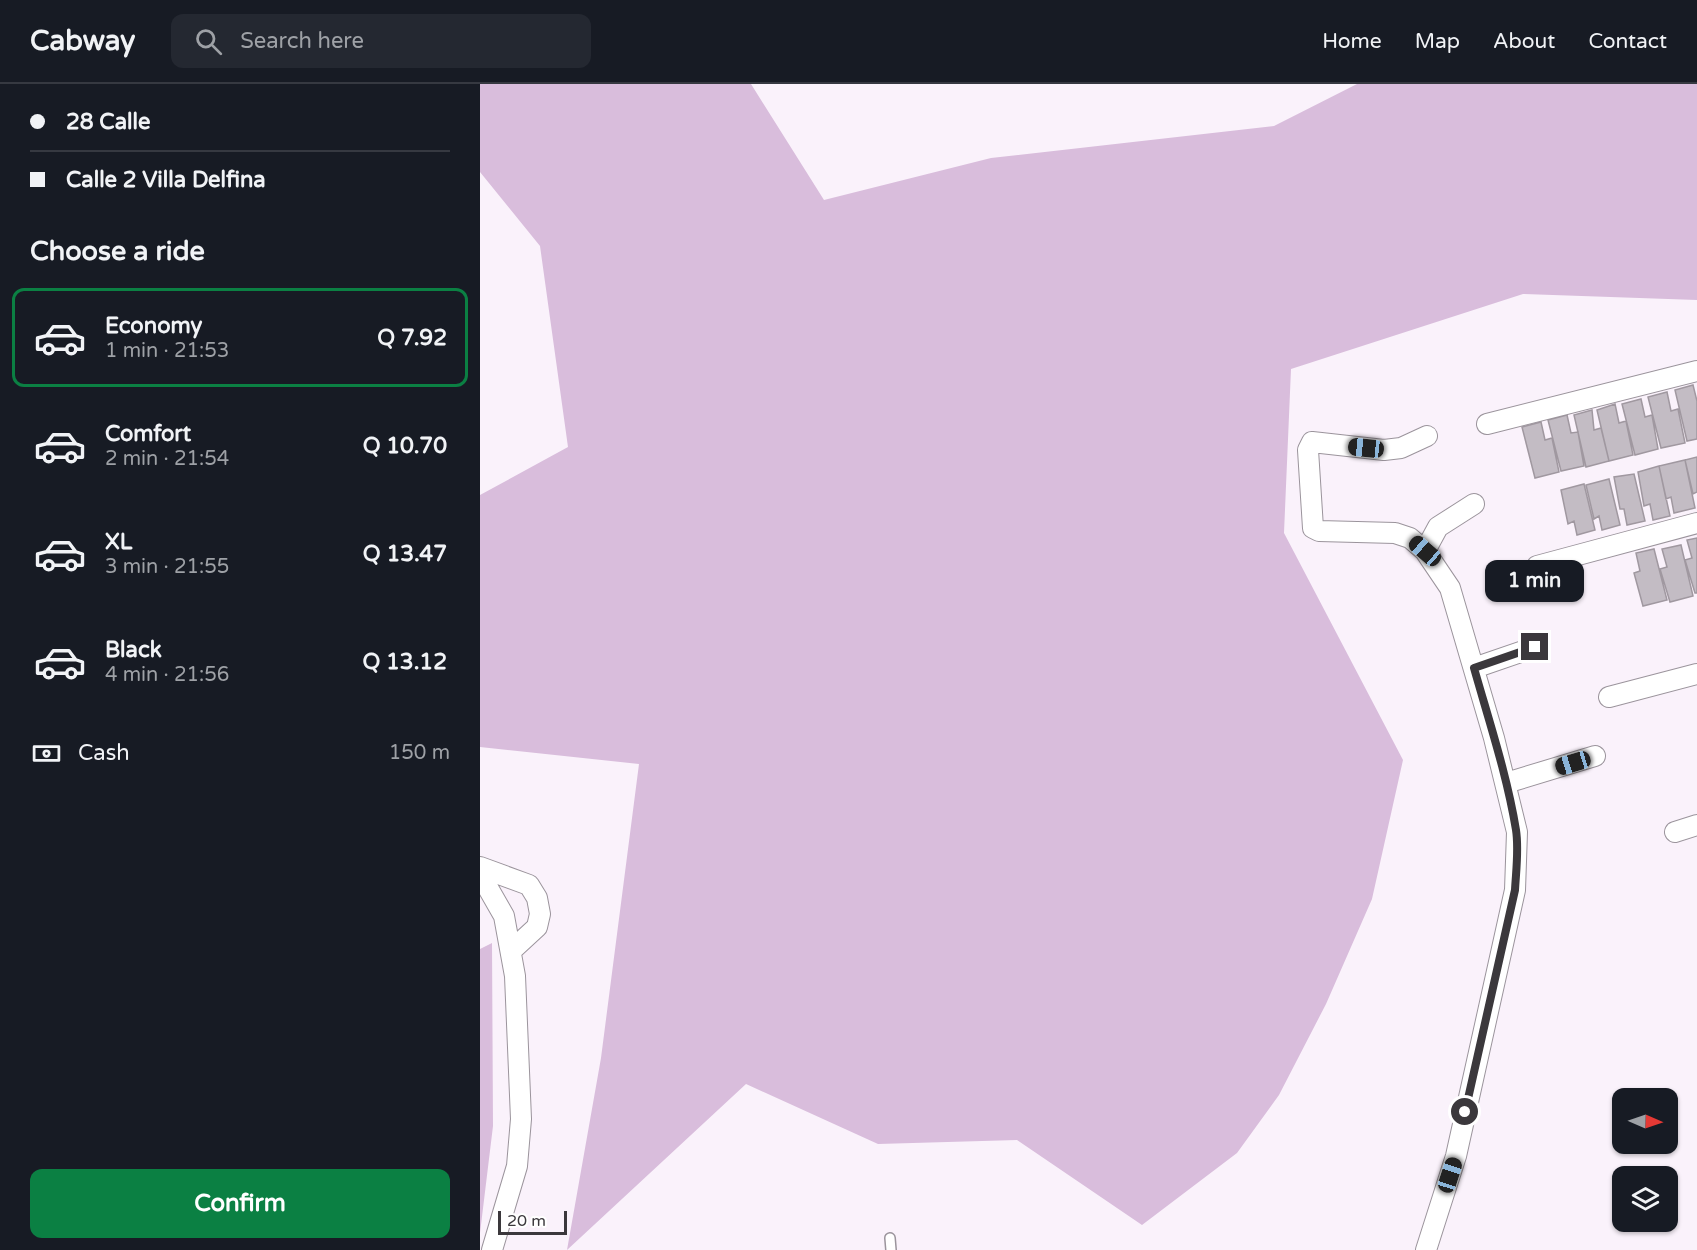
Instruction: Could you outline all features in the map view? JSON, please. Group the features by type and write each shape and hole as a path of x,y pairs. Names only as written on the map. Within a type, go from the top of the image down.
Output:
{"street":[{"path":"1487,424 1697,371"},
{"path":"1426,436 1401,448 1384,450 1312,442 1308,450 1312,528 1319,531 1395,532 1410,538 1425,551 1450,588 1494,738 1517,832 1515,890 1456,1156 1426,1250"},
{"path":"1425,551 1438,527 1474,504"},
{"path":"1538,566 1697,523"},
{"path":"1474,668 1535,647"},
{"path":"1609,697 1697,674"},
{"path":"1506,783 1595,756"},
{"path":"1675,832 1697,825"},
{"path":"480,867 529,885 537,897 540,914 537,927 511,951"},
{"path":"480,874 504,916 516,976 521,1119 517,1166 492,1250"}],"lane":[{"path":"890,1238 891,1250"}],"shaded area":[{"path":"480,84 751,84 824,200 991,158 1274,126 1357,84 1697,84 1697,300 1523,294 1291,369 1284,533 1403,760 1372,899 1326,1004 1279,1095 1237,1153 1142,1225 1017,1140 878,1144 746,1084 567,1250 601,1058 639,764 480,747 480,495 568,447 540,246 480,172"},
{"path":"492,943 493,1126 480,1233 480,949"}],"building":[{"path":"1693,385 1697,401 1697,439 1687,441 1675,390"},
{"path":"1667,392 1671,411 1678,409 1685,443 1661,448 1648,397"},
{"path":"1641,399 1645,417 1652,415 1658,449 1635,455 1622,404"},
{"path":"1615,404 1619,423 1626,421 1633,455 1609,461 1597,410"},
{"path":"1592,410 1594,430 1601,428 1609,461 1586,467 1574,415"},
{"path":"1567,415 1571,433 1578,432 1584,466 1561,471 1548,420"},
{"path":"1541,422 1545,440 1552,438 1559,472 1535,478 1522,427"},
{"path":"1697,457 1697,492 1693,494 1685,460"},
{"path":"1685,460 1695,508 1674,513 1671,497 1666,499 1659,466"},
{"path":"1659,466 1670,516 1653,520 1650,504 1644,506 1638,472"},
{"path":"1634,474 1645,521 1627,525 1624,509 1620,509 1614,477"},
{"path":"1609,479 1620,525 1602,530 1599,516 1594,519 1586,485"},
{"path":"1584,484 1595,530 1577,535 1574,521 1568,524 1561,490"},
{"path":"1697,538 1697,593 1695,593 1685,560 1692,558 1687,540"},
{"path":"1681,545 1693,596 1670,602 1660,569 1667,567 1662,549"},
{"path":"1654,549 1667,600 1643,606 1634,573 1640,571 1636,553"}],"route":[{"path":"1465,1112 1515,890 1517,865 1517,832 1474,668 1535,647"}]}
